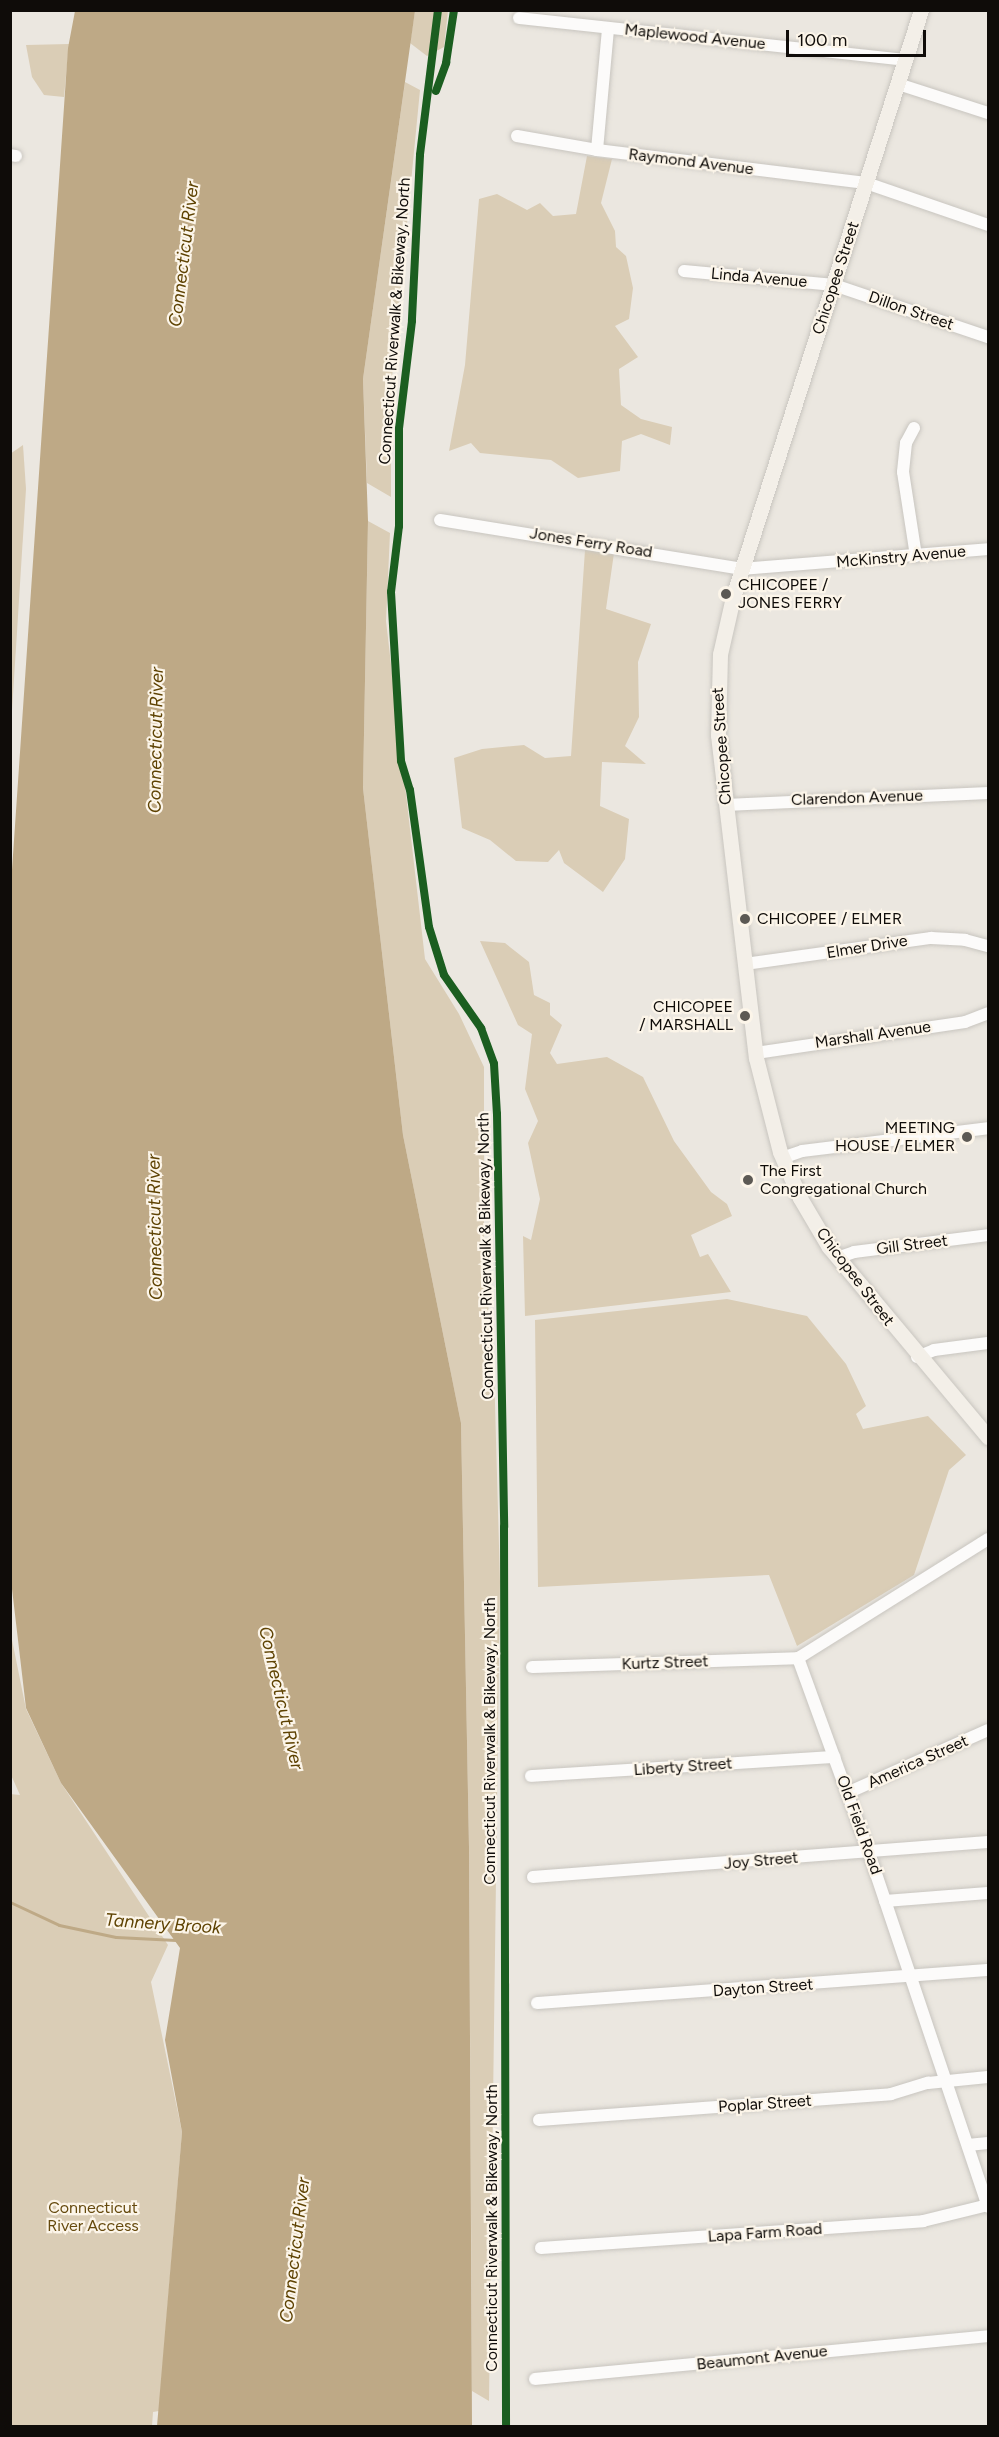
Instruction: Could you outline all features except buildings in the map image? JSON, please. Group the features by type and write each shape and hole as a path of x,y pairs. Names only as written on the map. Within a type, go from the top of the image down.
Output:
{"main road":[{"name":"Chicopee Street","path":"921,10 741,569 727,619 719,666 718,735 756,1053 767,1112 783,1158 809,1214 837,1258 917,1357 988,1437"}],"street":[{"name":"Maplewood Avenue","path":"519,18 906,60"},
{"path":"597,150 608,29"},
{"path":"898,84 988,113"},
{"name":"Raymond Avenue","path":"517,136 597,150 866,183 988,225"},
{"name":"Linda Avenue","path":"684,272 834,285"},
{"name":"Dillon Street","path":"834,285 988,337"},
{"path":"914,428 906,443 903,472 916,555"},
{"name":"Jones Ferry Road","path":"440,520 550,535 741,569"},
{"name":"McKinstry Avenue","path":"741,569 988,549"},
{"name":"Clarendon Avenue","path":"726,805 988,793"},
{"name":"Elmer Drive","path":"745,964 931,938 965,940 988,946"},
{"name":"Marshall Avenue","path":"756,1053 965,1022 988,1013"},
{"path":"783,1158 802,1151 988,1128"},
{"name":"Gill Street","path":"837,1258 854,1252 988,1236"},
{"path":"917,1357 934,1350 988,1343"},
{"path":"798,1658 988,1539"},
{"name":"Kurtz Street","path":"532,1667 798,1658"},
{"name":"Old Field Road","path":"798,1658 869,1853 988,2206"},
{"name":"America Street","path":"848,1793 988,1730"},
{"name":"Liberty Street","path":"531,1776 834,1757"},
{"name":"Joy Street","path":"533,1876 869,1853 988,1842"},
{"path":"885,1901 988,1893"},
{"name":"Dayton Street","path":"537,2003 988,1970"},
{"name":"Poplar Street","path":"539,2120 891,2094 946,2081 988,2077"},
{"path":"968,2145 988,2143"},
{"name":"Lapa Farm Road","path":"541,2248 923,2221 988,2206"},
{"name":"Beaumont Avenue","path":"535,2379 988,2336"}],"green space":[{"path":"415,11 448,11 444,47 427,56 410,43"},
{"path":"69,44 64,97 44,95 32,77 26,45"},
{"path":"405,82 420,90 391,388 391,497 367,483 363,379"},
{"path":"587,156 612,159 601,203 615,231 616,247 626,256 633,288 629,319 615,326 638,357 619,369 621,405 641,419 672,427 670,445 641,434 622,441 620,471 578,478 551,460 480,453 471,443 449,451 465,365 479,199 497,194 527,210 540,203 553,216 576,214"},
{"path":"23,445 26,489 11,727 10,454"},
{"path":"368,521 390,533 386,621 425,959 459,1014 484,1067 484,1259 494,1368 500,1582 489,2401 472,2391 469,1847 461,1423 403,1135 363,788"},
{"path":"585,550 614,553 606,609 651,624 638,662 639,717 625,746 646,764 602,762 600,806 629,819 625,859 603,892 564,863 559,850 548,862 516,861 490,840 462,828 454,758 482,749 524,745 545,758 571,756"},
{"path":"480,941 505,943 529,962 534,995 550,1003 550,1015 562,1025 550,1053 557,1064 607,1057 643,1077 674,1141 711,1192 727,1204 732,1216 691,1235 700,1257 708,1254 731,1292 525,1316 523,1236 531,1240 540,1199 528,1143 538,1121 525,1089 532,1034 518,1025"},
{"path":"727,1299 807,1316 846,1364 866,1406 856,1414 863,1429 928,1416 966,1455 949,1470 914,1575 797,1646 769,1575 538,1587 535,1320"},
{"name":"Connecticut River Access","path":"10,1630 26,1709 61,1783 168,1945 151,1982 182,2132 159,2411 153,2412 152,2426 11,2426 10,1794 20,1795 11,1775"}],"water":[{"name":"Connecticut River","path":"75,11 415,11 363,379 368,521 363,788 403,1135 461,1423 469,1847 472,2426 157,2426 182,2132 165,2040 180,1948 61,1783 26,1708 10,1572 10,899 68,48"}],"waterway":[{"name":"Tannery Brook","path":"10,1902 59,1925 116,1937 176,1940"}],"cycle path":[{"name":"Connecticut Riverwalk & Bikeway, North","path":"438,10 420,155 412,321 399,429 399,526 391,592 401,761 410,790 429,927 444,975 481,1028 494,1064 497,1114 504,1527 506,2426"},
{"path":"436,91 446,63 454,10"}],"place":[{"name":"CHICOPEE / JONES FERRY","path":"726,594"},
{"name":"CHICOPEE / ELMER","path":"745,919"},
{"name":"CHICOPEE / MARSHALL","path":"745,1016"},
{"name":"MEETING HOUSE / ELMER","path":"967,1137"},
{"name":"The First Congregational Church","path":"748,1180"}]}
